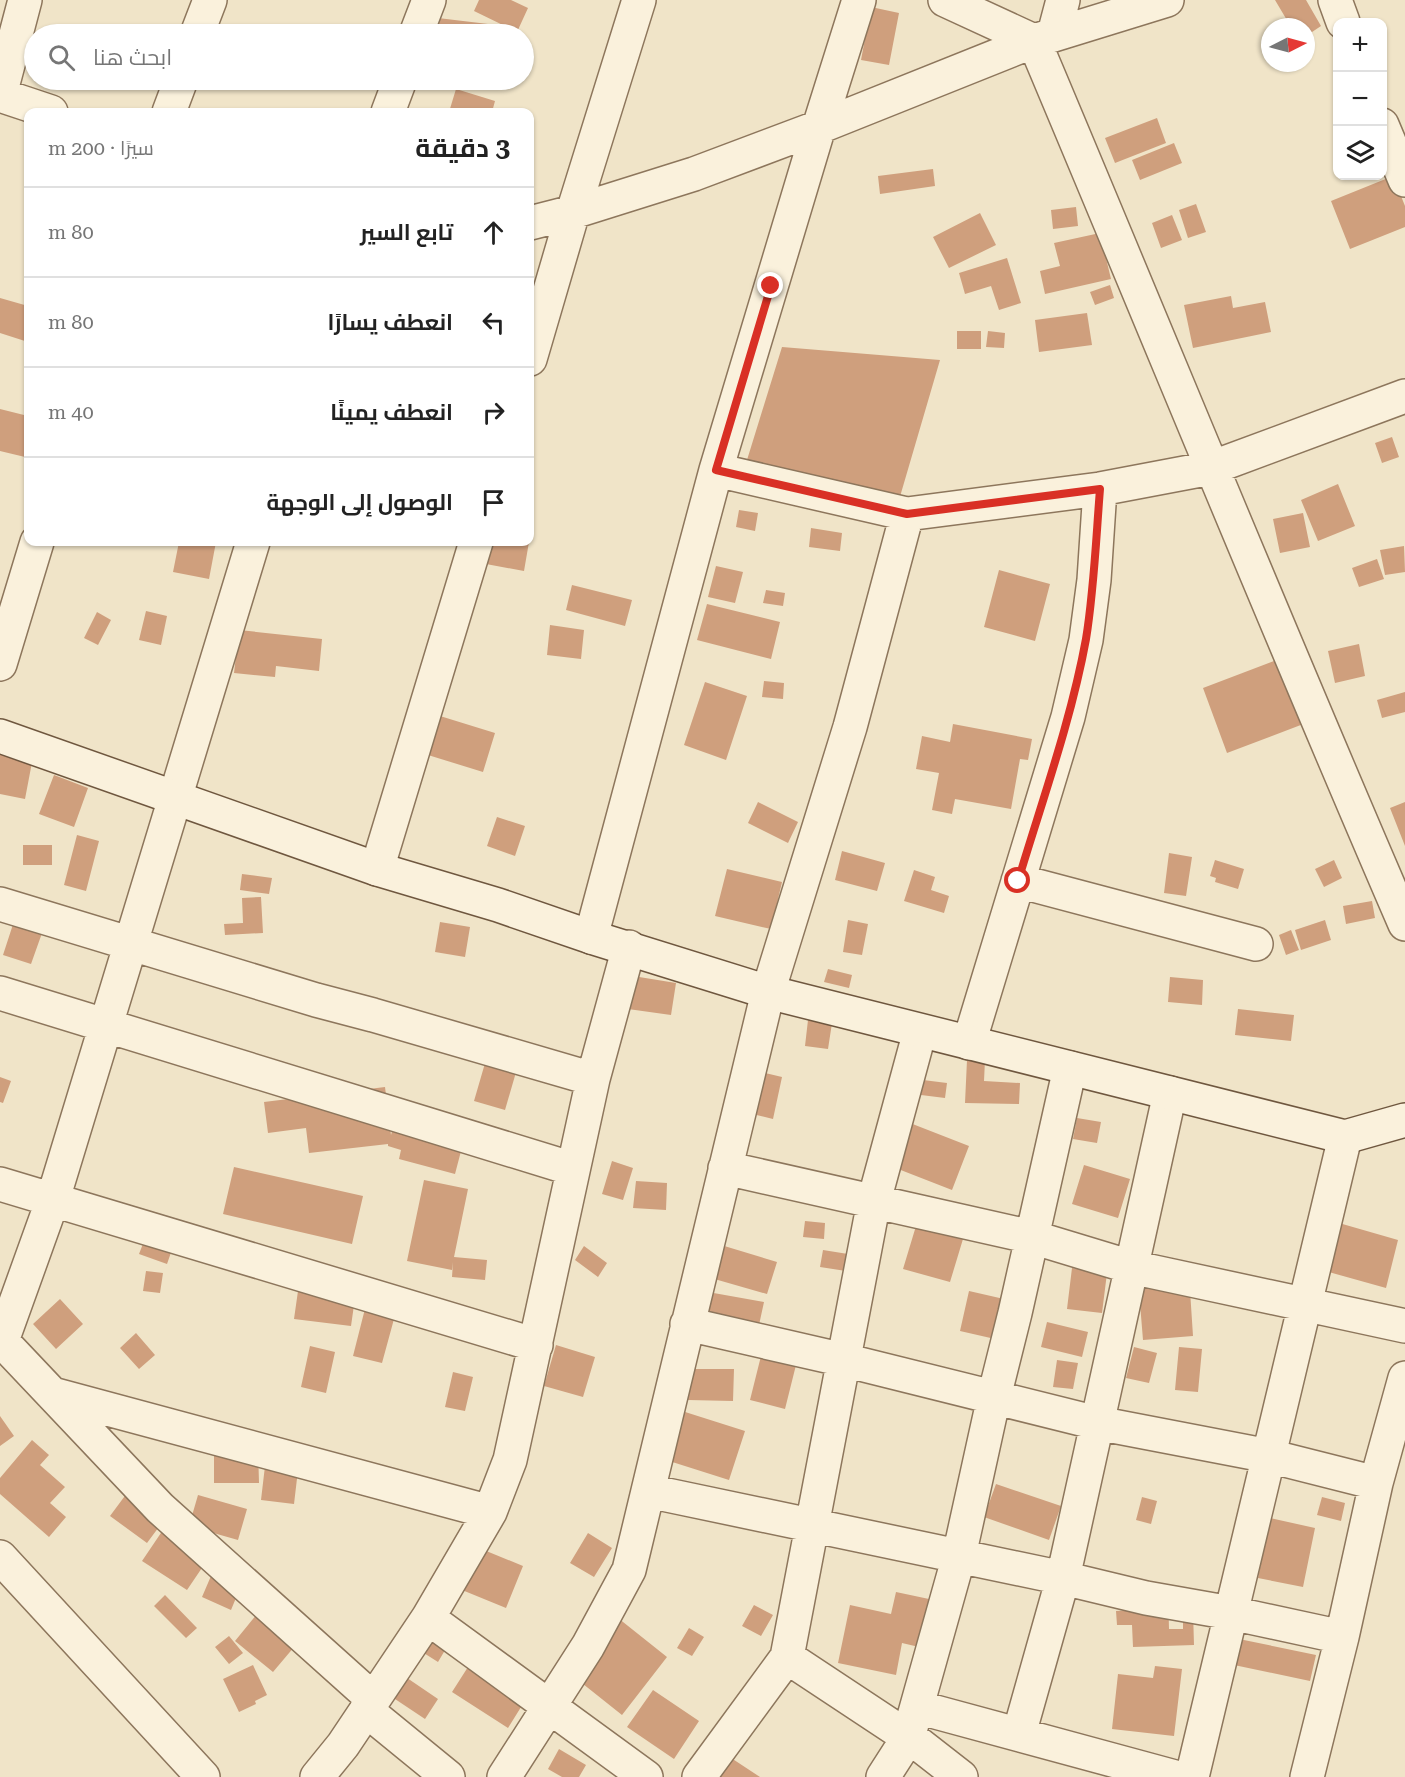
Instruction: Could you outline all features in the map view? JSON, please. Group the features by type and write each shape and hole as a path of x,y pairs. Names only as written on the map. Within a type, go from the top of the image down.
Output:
{"street":[{"path":"25,0 0,95 39,108"},
{"path":"201,24 210,0"},
{"path":"421,24 429,0"},
{"path":"534,345 639,0"},
{"path":"591,937 716,470 859,0"},
{"path":"945,0 1044,38"},
{"path":"1063,0 1044,38 1137,285 1211,468 1405,924"},
{"path":"534,222 694,174 1044,38 1167,0"},
{"path":"1335,0 1342,18"},
{"path":"170,108 177,90"},
{"path":"390,108 396,90"},
{"path":"1383,126 1405,180"},
{"path":"716,470 907,514 1100,489 1211,468 1405,396"},
{"path":"969,1042 1068,717 1086,640 1094,580 1100,489"},
{"path":"504,1777 588,1647 629,1570 768,992 850,727 907,514"},
{"path":"0,664 36,546"},
{"path":"252,546 53,1199 1,1340 160,1508 448,1777"},
{"path":"377,869 475,546"},
{"path":"0,736 377,869 498,905 591,937 768,992 1345,1137 1405,1120"},
{"path":"1018,881 1256,944"},
{"path":"0,904 305,997 593,1079"},
{"path":"317,1777 343,1745 428,1618 490,1512 510,1460 593,1079 629,947"},
{"path":"0,993 573,1169"},
{"path":"699,1777 787,1657 874,1201 920,1031"},
{"path":"883,1777 908,1738 959,1556 1070,1068"},
{"path":"1019,1734 1063,1578 1170,1093"},
{"path":"1192,1777 1345,1137"},
{"path":"725,1168 1032,1237 1131,1267 1405,1326"},
{"path":"0,1184 536,1345"},
{"path":"687,1324 844,1360 1097,1423 1269,1456 1376,1483"},
{"path":"1307,1777 1342,1637 1376,1483 1405,1378"},
{"path":"52,1394 490,1512"},
{"path":"648,1491 1063,1578 1146,1598 1231,1613 1342,1637"},
{"path":"0,1557 203,1777"},
{"path":"428,1618 646,1777"},
{"path":"787,1657 908,1738 961,1777"},
{"path":"917,1707 1175,1777"}],"building":[{"path":"479,0 511,0 528,8 521,24 501,24 474,11"},
{"path":"1275,0 1306,0 1321,26 1315,30 1315,18 1286,18"},
{"path":"871,7 899,13 889,65 861,60"},
{"path":"438,18 488,24 437,24"},
{"path":"456,90 495,101 493,108 450,108"},
{"path":"1157,118 1166,143 1115,163 1105,138"},
{"path":"1174,143 1182,163 1140,180 1132,160"},
{"path":"933,169 935,186 880,194 878,176"},
{"path":"1393,176 1405,206 1405,227 1350,249 1331,201"},
{"path":"1196,204 1206,232 1188,238 1179,210"},
{"path":"1076,207 1078,226 1053,229 1051,210"},
{"path":"980,213 996,245 949,268 933,237"},
{"path":"1172,215 1182,240 1161,248 1152,223"},
{"path":"1100,233 1111,279 1045,294 1040,271 1060,266 1054,243"},
{"path":"1007,258 1021,303 999,310 991,286 965,294 959,273"},
{"path":"1110,285 1114,298 1095,305 1090,292"},
{"path":"1231,296 1233,308 1265,302 1271,332 1193,348 1184,305"},
{"path":"0,298 24,305 24,341 0,333"},
{"path":"1087,313 1092,345 1039,352 1035,320"},
{"path":"957,331 981,331 981,349 957,349"},
{"path":"988,331 1005,333 1004,348 986,347"},
{"path":"782,347 940,360 899,500 747,460"},
{"path":"0,409 24,415 24,457 0,451"},
{"path":"1392,437 1399,457 1382,463 1375,443"},
{"path":"1338,484 1355,526 1318,541 1301,500"},
{"path":"739,510 758,513 755,531 736,527"},
{"path":"1303,513 1310,547 1280,553 1273,519"},
{"path":"811,528 842,533 840,551 809,547"},
{"path":"178,546 215,546 209,579 173,572"},
{"path":"489,546 528,546 524,571 486,564"},
{"path":"1404,546 1405,572 1385,575 1380,550"},
{"path":"1377,559 1384,579 1359,587 1352,568"},
{"path":"716,566 743,572 735,603 708,597"},
{"path":"999,570 1050,584 1035,641 984,627"},
{"path":"572,585 632,600 625,626 566,610"},
{"path":"766,590 785,593 783,606 763,603"},
{"path":"707,604 780,622 771,659 697,640"},
{"path":"146,611 167,616 161,645 139,640"},
{"path":"97,612 111,620 98,645 84,638"},
{"path":"550,625 584,630 581,659 547,655"},
{"path":"239,630 322,639 319,671 276,666 275,677 234,673"},
{"path":"1359,644 1365,676 1335,683 1328,651"},
{"path":"1282,658 1306,723 1227,753 1203,688"},
{"path":"764,681 784,683 783,699 762,697"},
{"path":"705,682 747,696 726,760 684,745"},
{"path":"1405,692 1405,712 1382,718 1377,700"},
{"path":"440,716 495,733 483,772 428,755"},
{"path":"953,724 1032,739 1028,760 1020,759 1011,809 955,799 952,814 932,810 939,773 916,769 922,736 950,742"},
{"path":"0,750 33,757 25,799 0,794"},
{"path":"54,775 88,788 74,827 39,814"},
{"path":"758,802 798,822 788,843 748,823"},
{"path":"1405,802 1405,846 1390,808"},
{"path":"497,817 525,826 515,856 487,846"},
{"path":"77,835 99,841 86,891 64,885"},
{"path":"23,845 52,845 52,865 23,865"},
{"path":"842,851 885,863 877,891 835,880"},
{"path":"1169,853 1192,857 1186,896 1164,893"},
{"path":"1215,860 1244,869 1238,889 1215,882 1216,878 1210,876"},
{"path":"1334,860 1342,878 1324,887 1315,869"},
{"path":"727,869 782,882 771,929 715,916"},
{"path":"914,870 935,877 931,890 949,896 944,913 904,901"},
{"path":"242,874 272,878 269,894 240,890"},
{"path":"261,897 263,933 225,935 224,924 243,923 242,898"},
{"path":"1372,901 1375,918 1346,924 1343,906"},
{"path":"18,909 47,919 31,964 3,955"},
{"path":"848,920 868,924 862,955 843,952"},
{"path":"1325,920 1331,940 1301,950 1295,930"},
{"path":"440,922 470,927 465,957 435,952"},
{"path":"1291,930 1299,950 1286,955 1279,935"},
{"path":"828,969 852,975 849,988 824,982"},
{"path":"633,976 676,983 671,1015 628,1009"},
{"path":"1170,977 1203,980 1202,1005 1168,1002"},
{"path":"1238,1009 1294,1015 1291,1041 1235,1035"},
{"path":"808,1020 832,1023 828,1049 805,1046"},
{"path":"490,1046 521,1055 505,1110 474,1101"},
{"path":"967,1060 985,1060 984,1081 1020,1083 1019,1104 965,1103"},
{"path":"757,1071 782,1077 773,1119 748,1113"},
{"path":"0,1077 11,1081 3,1103 0,1102"},
{"path":"923,1080 947,1083 945,1098 921,1095"},
{"path":"385,1087 391,1135 400,1101 466,1132 455,1174 399,1159 401,1150 388,1146 388,1144 309,1153 306,1128 268,1133 264,1102"},
{"path":"1077,1118 1101,1122 1097,1143 1073,1139"},
{"path":"910,1123 969,1146 952,1190 893,1167"},
{"path":"612,1161 633,1168 623,1200 602,1194"},
{"path":"1084,1165 1130,1179 1118,1218 1072,1204"},
{"path":"234,1167 363,1196 352,1244 223,1214"},
{"path":"424,1180 468,1189 454,1257 487,1260 485,1280 452,1277 453,1262 452,1270 407,1261"},
{"path":"636,1181 667,1183 666,1210 633,1208"},
{"path":"805,1221 825,1223 824,1239 803,1237"},
{"path":"1332,1221 1398,1240 1386,1288 1318,1269"},
{"path":"916,1226 963,1239 950,1282 903,1269"},
{"path":"148,1231 175,1241 167,1264 139,1254"},
{"path":"721,1245 777,1262 767,1294 711,1278"},
{"path":"584,1246 607,1263 598,1277 575,1260"},
{"path":"823,1250 848,1254 846,1271 820,1267"},
{"path":"1072,1268 1107,1273 1102,1313 1067,1309"},
{"path":"146,1271 163,1273 160,1293 143,1291"},
{"path":"1189,1275 1193,1336 1143,1340 1138,1279"},
{"path":"299,1284 356,1291 351,1326 294,1319"},
{"path":"370,1289 400,1297 382,1363 353,1356"},
{"path":"969,1291 1004,1299 995,1339 960,1331"},
{"path":"708,1292 764,1302 759,1325 704,1315"},
{"path":"60,1299 83,1324 56,1349 33,1324"},
{"path":"1047,1322 1088,1332 1082,1357 1041,1347"},
{"path":"136,1333 155,1355 139,1369 120,1348"},
{"path":"764,1344 799,1353 785,1409 750,1400"},
{"path":"556,1345 595,1357 583,1397 544,1386"},
{"path":"310,1346 335,1352 326,1393 301,1387"},
{"path":"1134,1347 1157,1353 1149,1383 1126,1378"},
{"path":"1179,1347 1202,1349 1198,1392 1175,1390"},
{"path":"1057,1360 1078,1363 1073,1389 1053,1387"},
{"path":"689,1369 734,1369 733,1401 688,1400"},
{"path":"453,1372 473,1377 465,1411 445,1407"},
{"path":"682,1411 745,1431 729,1480 666,1460"},
{"path":"0,1416 14,1436 0,1446"},
{"path":"32,1440 49,1455 40,1465 65,1487 50,1503 66,1517 49,1537 0,1494 0,1478"},
{"path":"214,1449 258,1449 259,1483 214,1483"},
{"path":"265,1466 298,1470 294,1504 261,1500"},
{"path":"996,1484 1061,1506 1049,1540 984,1517"},
{"path":"133,1485 170,1512 147,1543 110,1516"},
{"path":"198,1495 247,1509 238,1540 189,1526"},
{"path":"1142,1497 1157,1501 1151,1524 1136,1520"},
{"path":"1322,1497 1345,1503 1341,1521 1317,1515"},
{"path":"1270,1518 1315,1528 1303,1587 1258,1578"},
{"path":"165,1527 210,1556 187,1590 142,1561"},
{"path":"588,1533 612,1548 594,1577 570,1563"},
{"path":"479,1548 523,1566 506,1608 462,1590"},
{"path":"214,1569 243,1581 231,1610 202,1597"},
{"path":"896,1592 929,1599 919,1647 902,1643 896,1675 838,1663 850,1605 891,1614"},
{"path":"1168,1592 1169,1629 1183,1629 1183,1611 1193,1611 1194,1645 1133,1647 1132,1625 1117,1625 1116,1611 1131,1610"},
{"path":"165,1595 197,1628 186,1638 154,1606"},
{"path":"754,1605 773,1615 761,1636 742,1626"},
{"path":"262,1608 300,1640 273,1672 235,1641"},
{"path":"618,1618 667,1657 622,1715 573,1676"},
{"path":"420,1622 451,1640 438,1662 408,1643"},
{"path":"689,1628 704,1637 692,1656 677,1648"},
{"path":"229,1636 243,1653 229,1664 215,1647"},
{"path":"1239,1639 1316,1655 1310,1681 1234,1665"},
{"path":"475,1656 531,1691 508,1728 452,1692"},
{"path":"253,1665 267,1695 255,1701 256,1704 239,1712 223,1679"},
{"path":"388,1665 438,1699 425,1719 374,1685"},
{"path":"1155,1666 1182,1669 1174,1736 1112,1729 1118,1674 1153,1678"},
{"path":"653,1690 699,1721 674,1759 627,1727"},
{"path":"559,1749 586,1765 579,1777 562,1777 548,1769"},
{"path":"719,1750 760,1777 702,1777"}],"route":[{"path":"771,286 716,470 907,514 1100,489 1094,580 1086,640 1068,717 1018,881"}]}
